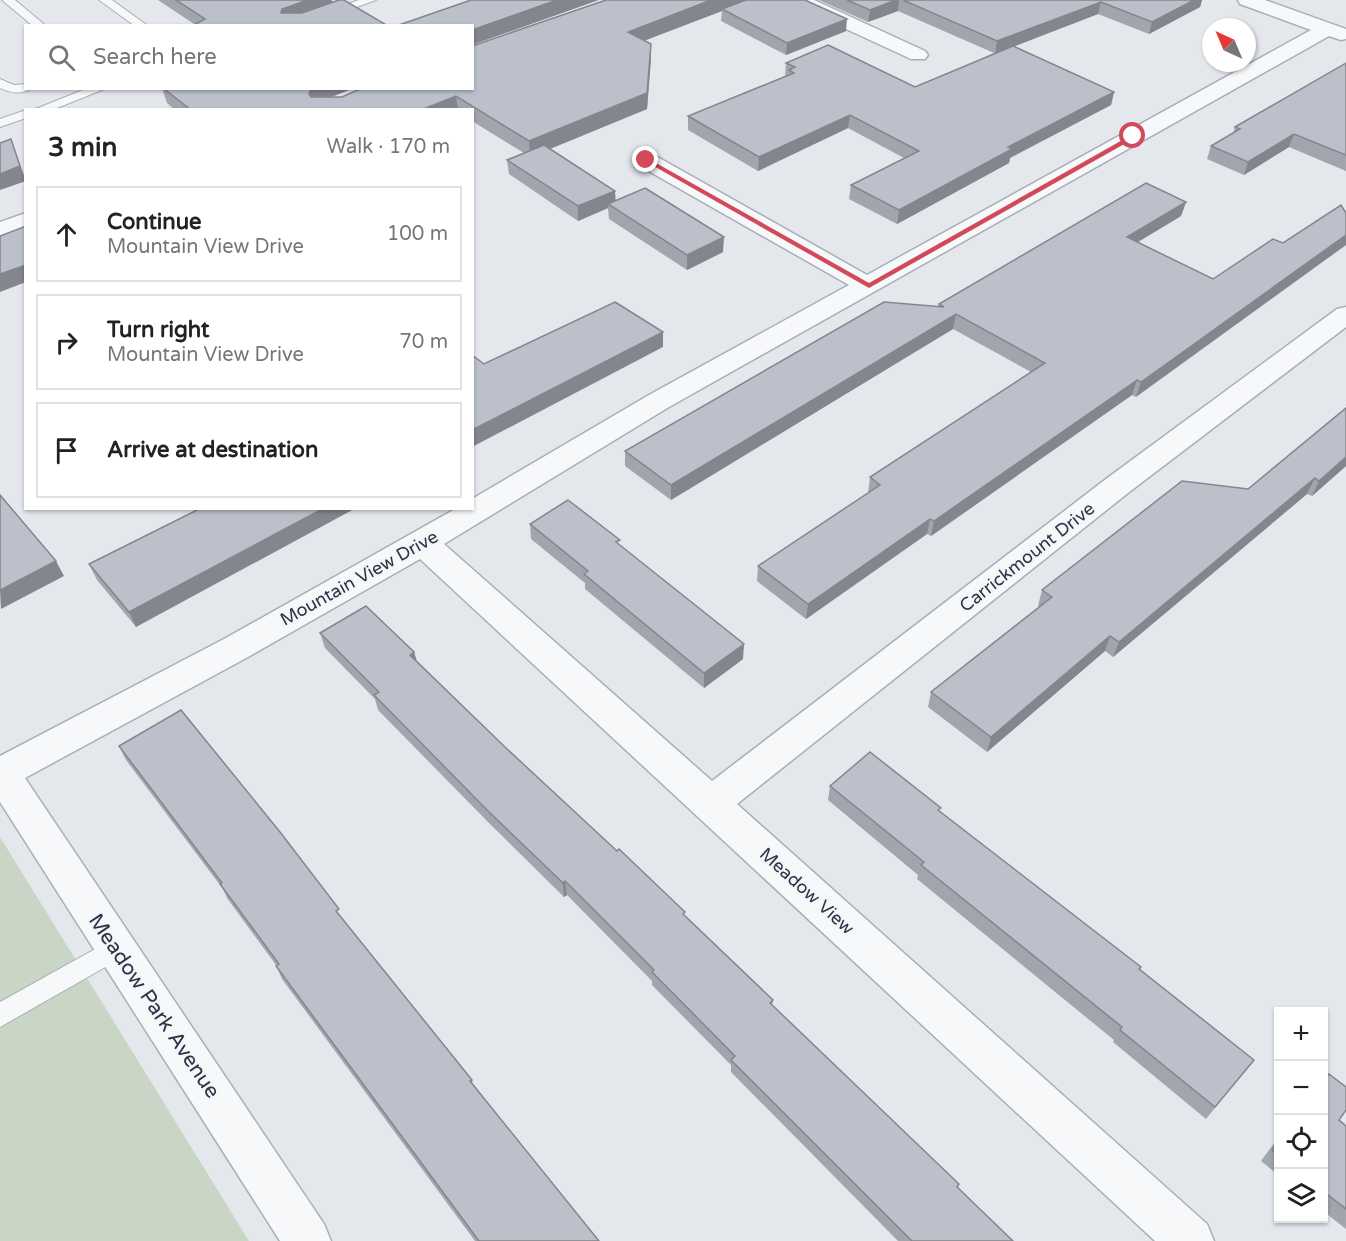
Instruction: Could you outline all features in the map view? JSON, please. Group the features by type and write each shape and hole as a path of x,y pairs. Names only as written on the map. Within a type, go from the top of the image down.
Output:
{"street":[{"path":"799,0 918,55"},
{"path":"1247,0 1337,32"},
{"name":"Mountain View Drive","path":"1,772 236,648 423,543 659,402 1337,32"},
{"path":"646,160 869,286"},
{"path":"0,230 24,221"},
{"name":"Carrickmount Drive","path":"711,803 1117,486 1346,315"},
{"name":"Meadow View","path":"423,543 1190,1241"},
{"name":"Meadow Park Avenue","path":"1,772 308,1241"}],"lane":[{"path":"8,0 38,24"},
{"path":"105,0 140,24"},
{"path":"296,24 347,3 370,0"},
{"path":"0,83 12,88 24,88"},
{"path":"45,108 94,90"},
{"path":"0,123 24,115"},
{"path":"0,1015 115,949"}],"green space":[{"path":"0,837 249,1241 0,1241"}],"building":[{"path":"176,0 308,0 282,9 281,13 302,13 344,0 385,24 196,24 205,19"},
{"path":"471,0 557,0 474,29 474,24 402,24"},
{"path":"606,0 711,0 628,32 651,44 647,93 529,141 456,96 426,108 188,108 166,90 310,90 311,97 342,97 358,90 474,90 474,45"},
{"path":"746,0 805,0 847,19 787,43 722,9"},
{"path":"847,0 896,0 870,10"},
{"path":"903,0 1194,0 1152,22 1101,2 997,41"},
{"path":"828,45 915,87 1013,46 1114,92 1008,147 1012,149 899,210 851,185 919,151 850,115 759,157 688,116 794,73 789,70 795,67 786,63"},
{"path":"1346,63 1346,155 1294,134 1248,162 1211,146 1240,129 1235,127"},
{"path":"11,139 20,166 0,174 0,143"},
{"path":"544,145 615,191 578,206 507,160"},
{"path":"1146,183 1186,202 1127,237 1213,279 1273,239 1283,243 1341,205 1346,213 1346,235 1141,382 1137,380 934,521 930,519 808,604 758,566 880,485 870,477 1045,363 956,314 671,485 625,451 884,302 944,307 939,304"},
{"path":"645,188 724,237 687,255 608,204"},
{"path":"24,227 24,266 0,274 0,236"},
{"path":"615,302 663,332 474,429 474,356 484,364"},
{"path":"1346,408 1346,457 1319,481 1315,478 1119,642 1110,636 991,737 931,692 1052,597 1042,590 1182,481 1248,489"},
{"path":"0,495 56,561 0,590"},
{"path":"568,500 620,540 616,542 744,644 704,673 584,574 588,571 530,524"},
{"path":"197,510 320,510 129,612 89,564"},
{"path":"366,606 414,652 410,655 506,748 617,851 619,849 685,912 683,914 773,1000 770,1003 959,1184 957,1187 1013,1241 912,1241 731,1060 735,1056 652,972 654,970 565,881 563,883 487,810 374,695 379,692 320,633"},
{"path":"181,710 280,832 339,909 336,911 599,1241 479,1241 276,966 279,964 220,884 222,883 119,746"},
{"path":"870,752 941,808 938,810 1141,967 1139,969 1254,1060 1215,1107 1120,1030 1122,1027 921,865 924,862 830,786"},
{"path":"1328,1075 1346,1087 1346,1110 1339,1120 1346,1126 1346,1209 1328,1195"}],"route":[{"path":"646,160 869,286 1133,136"}]}
